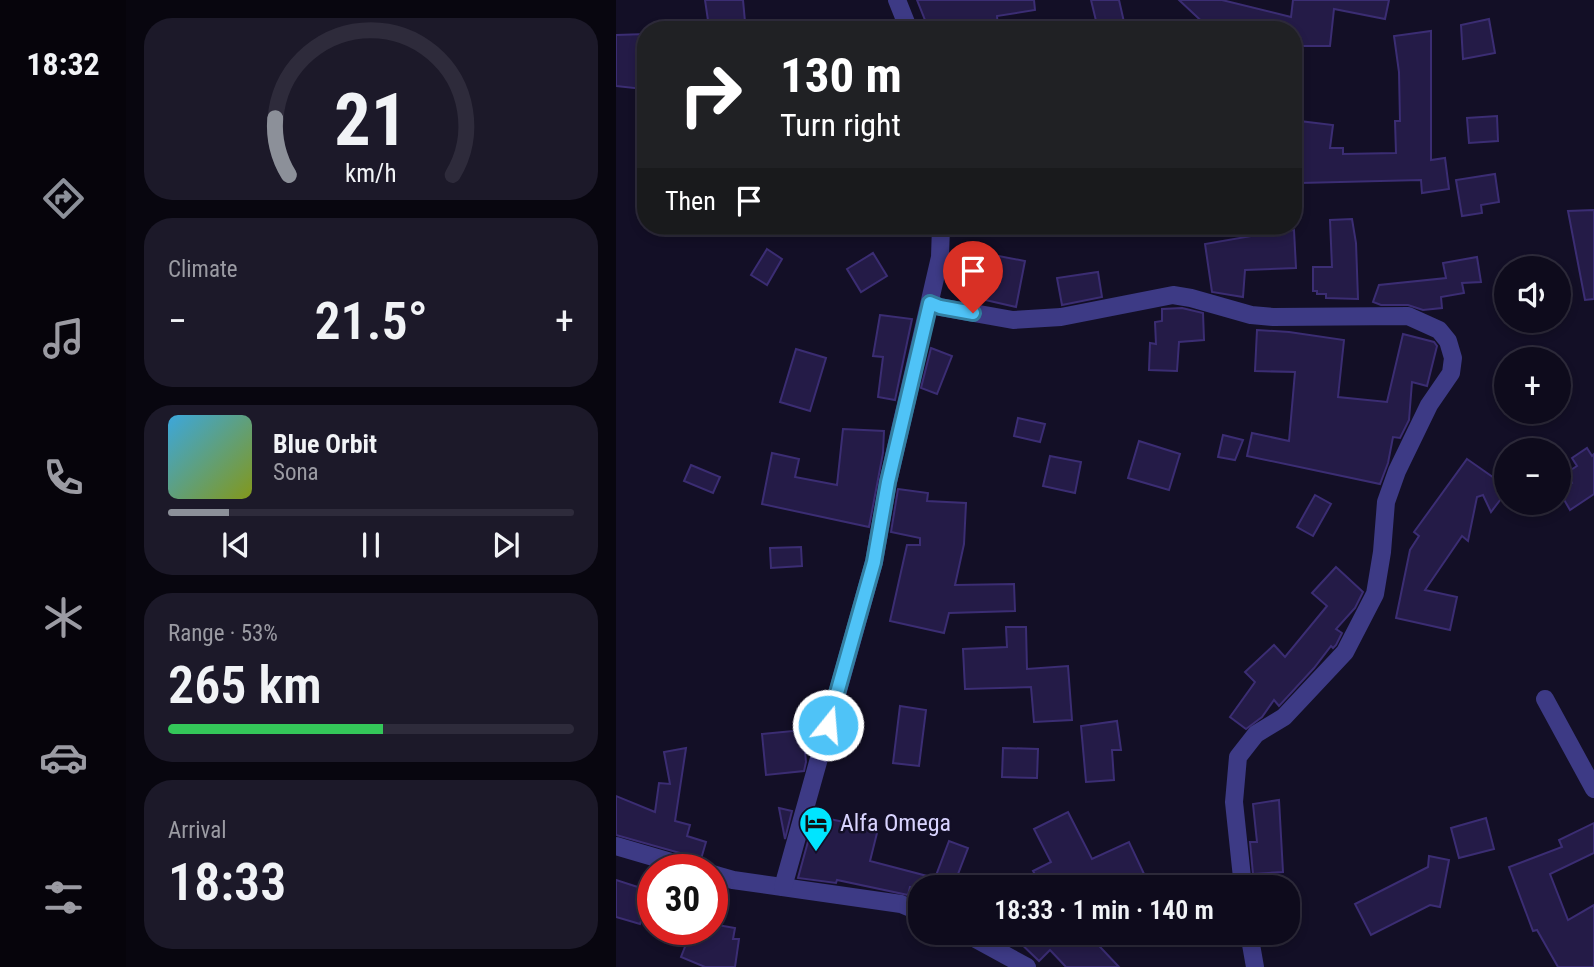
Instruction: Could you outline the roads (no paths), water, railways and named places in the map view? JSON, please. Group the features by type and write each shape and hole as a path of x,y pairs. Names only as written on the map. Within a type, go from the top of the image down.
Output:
{"street":[{"path":"897,0 905,21"},
{"path":"783,887 874,562 888,482 940,257 941,235"},
{"path":"930,303 1013,320 1062,317 1172,295 1238,312 1273,317 1408,316 1439,330 1448,341 1453,358 1451,373 1429,405 1412,438 1387,502 1375,594 1345,652 1284,717 1256,734 1238,757 1234,802 1241,875"},
{"path":"1545,699 1594,789"},
{"path":"616,846 643,854"},
{"path":"728,879 908,907"},
{"path":"987,945 1027,967"},
{"path":"1252,945 1255,967"}],"place":[{"name":"Alfa Omega","path":"816,853"}]}
